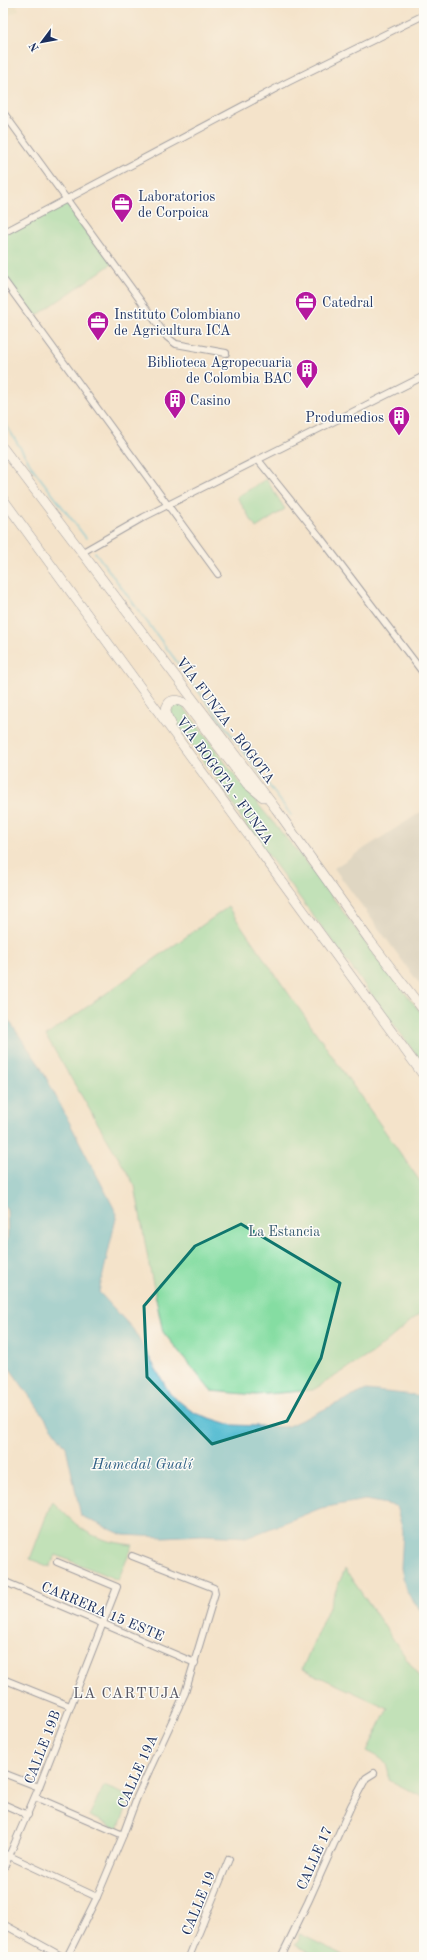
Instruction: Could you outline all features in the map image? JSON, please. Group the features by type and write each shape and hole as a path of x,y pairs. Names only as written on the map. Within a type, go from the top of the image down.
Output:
{"main road":[{"name":"VÍA FUNZA - BOGOTA","path":"3,448 276,809 368,938 424,1011"},
{"name":"VÍA BOGOTA - FUNZA","path":"3,499 424,1076"},
{"path":"236,818 225,798 166,717 165,710 168,704 175,700 180,700 186,704 247,784 276,809"}],"street":[{"path":"3,233 288,82 424,15"},
{"path":"3,112 66,200 172,341 176,344 226,353"},
{"path":"3,279 218,574"},
{"path":"81,553 144,517 259,461 424,376"},
{"path":"259,461 320,537 424,674"},
{"name":"CALLE 19A","path":"68,1957 97,1897 137,1797 172,1723 195,1663 215,1590 132,1556"},
{"name":"CALLE 19B","path":"3,1870 28,1815 117,1587 57,1562"},
{"name":"CARRERA 15 ESTE","path":"3,1581 195,1663"},
{"path":"3,1679 70,1706"},
{"path":"3,1773 39,1787"},
{"name":"CALLE 17","path":"281,1957 355,1799 366,1778 374,1773"},
{"path":"35,1797 123,1835"},
{"path":"3,1804 28,1815"},
{"path":"3,1853 97,1897"},
{"name":"CALLE 19","path":"189,1957 229,1859"},
{"path":"3,1924 63,1957"}],"highlighted area":[{"path":"241,1224 340,1283 321,1358 287,1421 212,1444 147,1377 144,1306 195,1246"}],"shaded area":[{"path":"3,3 16,3 19,10 3,19"},
{"path":"424,810 424,990 334,868"}],"green space":[{"path":"66,200 113,263 32,319 3,279 3,233"},
{"path":"266,479 285,509 256,528 237,497"},
{"path":"178,704 182,705 241,784 312,869 379,961 424,1016 424,1065 245,824 228,795 171,714 172,708"},
{"name":"La Estancia","path":"228,907 424,1187 424,1310 374,1352 313,1390 256,1395 211,1391 163,1332 135,1186 46,1036"},
{"path":"52,1501 79,1527 96,1537 118,1543 133,1545 118,1580 56,1555 50,1567 30,1559"},
{"path":"345,1569 424,1684 424,1798 389,1780 388,1769 384,1762 377,1756 367,1751 388,1708 302,1669"},
{"path":"104,1786 131,1797 118,1829 89,1816"},
{"path":"299,1934 347,1957 320,1957 295,1945 299,1940"}],"water":[{"name":"Humedal Gualí","path":"3,1012 39,1064 117,1214 99,1292 133,1329 170,1394 194,1413 232,1425 286,1427 366,1390 424,1396 424,1615 406,1591 401,1568 403,1531 396,1506 365,1500 321,1508 249,1537 202,1535 164,1537 123,1535 81,1516 66,1447 3,1359 3,1259 8,1235 7,1209 3,1204"}],"waterway":[{"path":"3,420 34,470 86,538"},
{"path":"95,552 291,815"}],"place":[{"name":"Laboratorios de Corpoica","path":"122,224"},
{"name":"Catedral","path":"306,322"},
{"name":"Instituto Colombiano de Agricultura ICA","path":"98,342"},
{"name":"Biblioteca Agropecuaria de Colombia BAC","path":"307,390"},
{"name":"Casino","path":"175,420"},
{"name":"Produmedios","path":"399,436"}],"district":[{"name":"LA CARTUJA","path":"127,1693"}]}
